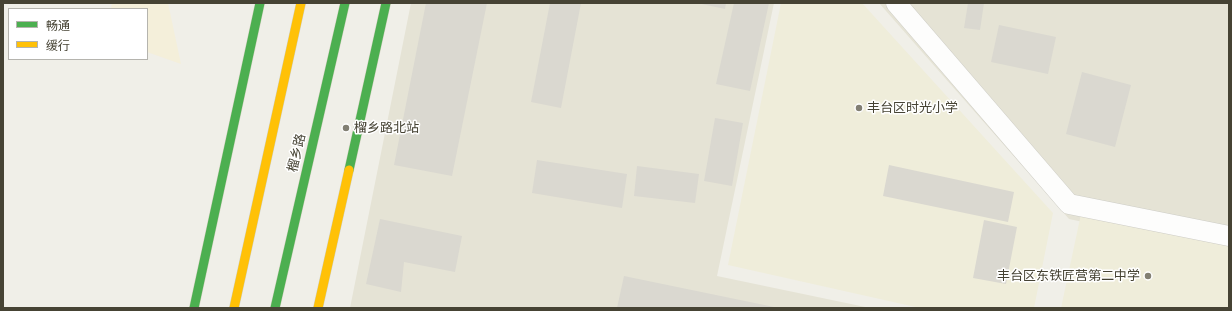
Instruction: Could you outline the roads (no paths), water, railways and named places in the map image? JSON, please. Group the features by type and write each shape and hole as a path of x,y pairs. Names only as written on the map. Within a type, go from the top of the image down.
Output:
{"street":[{"path":"194,308 260,3"},
{"path":"234,308 301,3"},
{"name":"榴乡路","path":"275,308 345,3"},
{"path":"318,308 386,3"},
{"path":"896,3 1069,204 1229,236"}],"place":[{"name":"丰台区时光小学","path":"859,108"},
{"name":"榴乡路北站","path":"346,128"},
{"name":"丰台区东铁匠营第二中学","path":"1148,276"}]}
